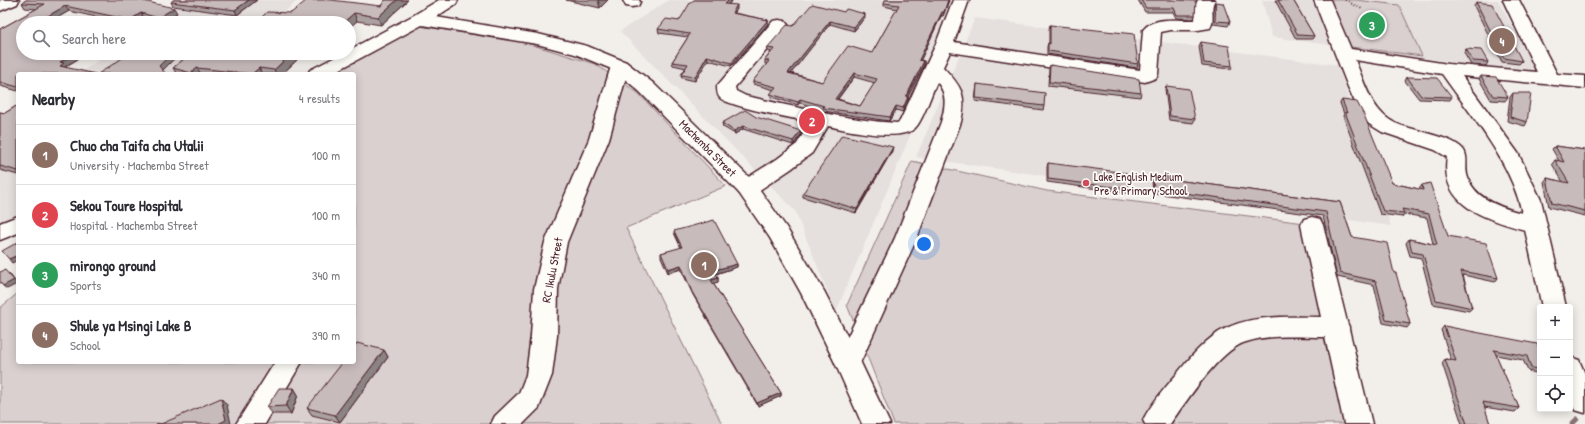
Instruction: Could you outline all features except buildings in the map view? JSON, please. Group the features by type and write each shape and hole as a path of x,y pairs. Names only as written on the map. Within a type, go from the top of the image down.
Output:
{"main road":[{"path":"0,6 12,0"},
{"path":"356,54 420,19 450,0"},
{"path":"779,26 726,86 727,94 740,100 822,119 848,124 897,129 908,124 944,46 961,0"},
{"path":"944,46 1145,76 1149,74 1152,30 1165,25 1191,26 1204,24 1204,4 1207,0"},
{"path":"1322,0 1342,52 1368,111 1376,120 1389,128 1442,145 1452,150 1457,156 1457,178 1461,188 1470,198 1491,211 1536,225"},
{"path":"1511,0 1550,79"},
{"name":"Machemba Street","path":"420,19 538,39 581,50 620,66 646,87 747,188 778,233 812,291 848,362 876,424"},
{"path":"1342,52 1448,68 1585,82"},
{"path":"322,72 344,60"},
{"name":"RC Ikulu Street","path":"505,424 530,400 539,375 544,336 546,289 556,242 599,139 620,66"},
{"path":"848,362 906,238 951,122 955,107 953,90 934,68"},
{"path":"1448,68 1508,153 1530,200 1553,304"},
{"path":"747,188 784,164 805,148 822,119"},
{"path":"0,232 16,225"},
{"path":"1312,225 1337,327 1358,424"},
{"path":"1158,420 1194,373 1219,345 1236,334 1257,330 1295,327 1337,327"},
{"path":"250,424 288,364"},
{"path":"1573,376 1576,386 1585,402"}],"path":[{"path":"1345,0 1362,9"}],"shaded area":[{"path":"183,0 297,1 280,16 161,16"},
{"path":"669,0 967,0 836,312 795,211 620,31"},
{"path":"1262,0 1498,0 1538,74 1272,37"},
{"path":"1326,0 1356,0 1399,5 1422,56 1343,46"},
{"path":"975,18 1338,65 1391,226 916,157"},
{"path":"419,26 523,42 595,64 638,93 726,186 626,228 722,424 0,424 0,308 16,295 16,364 356,364 356,72 333,72"},
{"path":"99,60 228,60 213,72 96,72 84,70"},
{"path":"16,121 16,215 0,223 0,122"},
{"path":"912,161 1047,191 1305,223 1344,424 894,424 847,305"}],"waterway":[{"path":"1572,424 1577,419"}],"place":[{"name":"mirongo ground","path":"1372,25"},
{"name":"Shule ya Msingi Lake B","path":"1502,41"},
{"name":"Sekou Toure Hospital","path":"812,121"},
{"name":"Lake English Medium Pre & Primary School","path":"1086,183"},
{"name":"Chuo cha Taifa cha Utalii","path":"704,265"}]}
